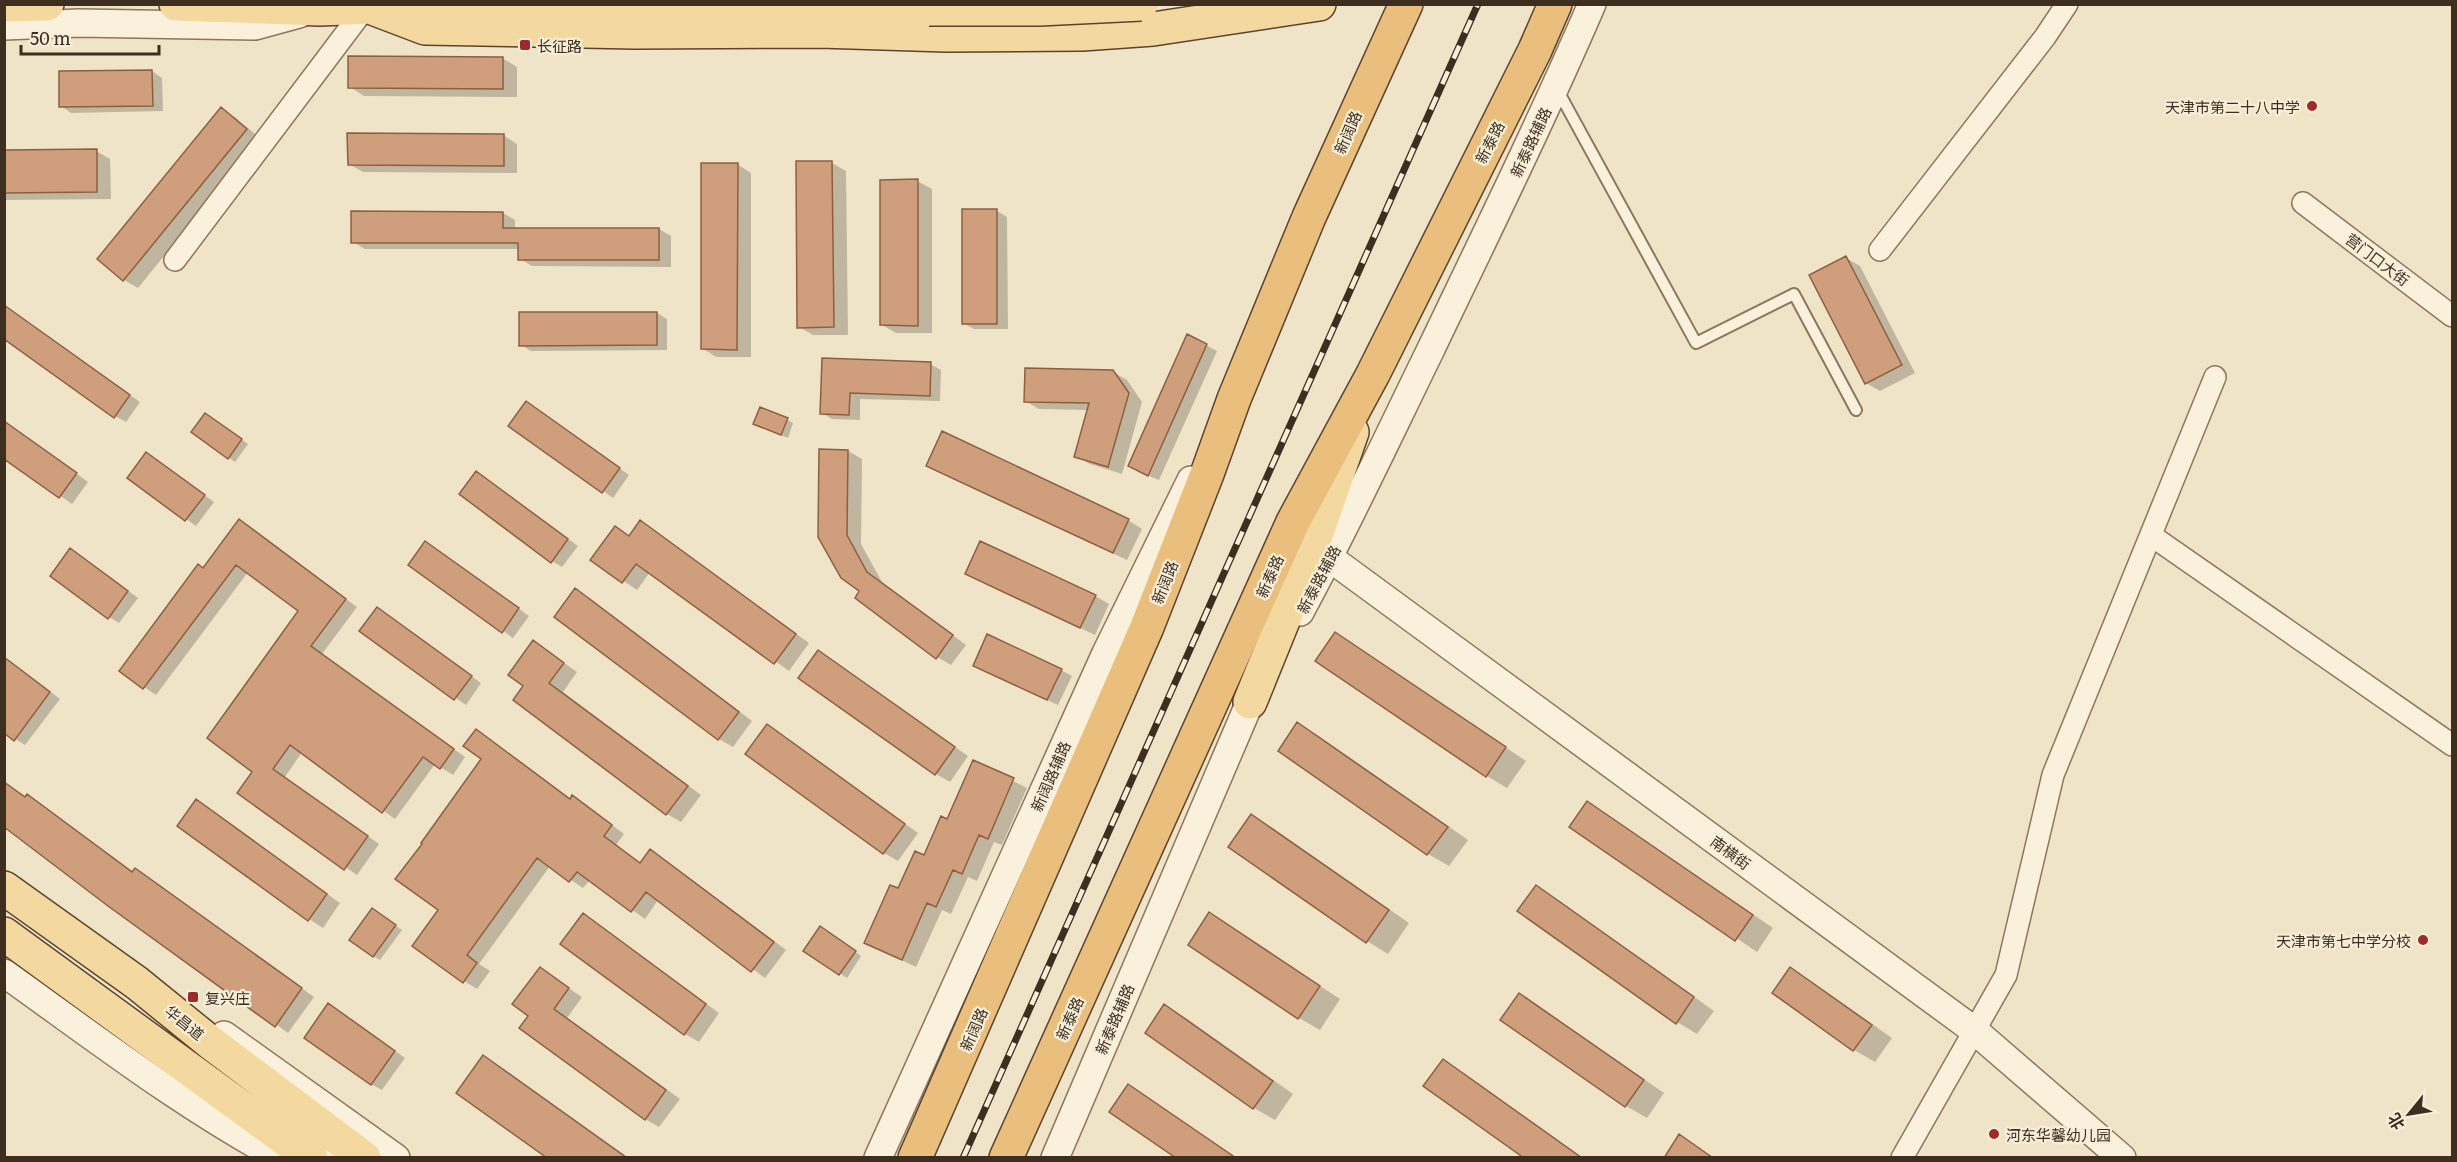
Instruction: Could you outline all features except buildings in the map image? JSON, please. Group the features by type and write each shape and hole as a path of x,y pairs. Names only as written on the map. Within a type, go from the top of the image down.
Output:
{"highway":[{"name":"新泰路","path":"1006,1158 1293,522 1373,374 1535,50 1555,4"},
{"name":"新阔路","path":"915,1158 1146,627 1208,474 1234,399 1309,217 1405,6"}],"main road":[{"path":"4,5 47,4"},
{"path":"176,4 320,9 426,5 940,16 1082,33 1153,29 1319,4"},
{"path":"370,8 425,28 635,32 820,31 940,16 1141,4"},
{"path":"1250,702 1306,564 1373,374"},
{"name":"华昌道","path":"4,888 137,983 350,1151"},
{"path":"4,934 311,1158"}],"street":[{"name":"新泰路辅路","path":"1055,1158 1250,702 1330,558 1556,87 1592,4"},
{"path":"1880,250 2045,38 2067,4"},
{"path":"175,260 370,8"},
{"path":"4,26 79,22 255,26 320,9"},
{"name":"营门口大街","path":"2303,203 2452,316"},
{"path":"1902,1158 2006,975 2053,776 2215,377"},
{"name":"新阔路辅路","path":"878,1158 1106,653 1178,505 1234,399"},
{"path":"2152,536 2452,745"},
{"name":"南横街","path":"1330,558 1975,1031 2122,1158"},
{"path":"4,973 140,1070 247,1140 280,1158"},
{"path":"137,983 212,1027 350,1151 396,1158"},
{"path":"140,1070 190,1118 241,1158"}],"lane":[{"path":"1556,87 1696,343 1794,294 1856,410"}],"railway":[{"path":"963,1158 1478,4"}],"place":[{"name":"长征路","path":"525,45"},
{"name":"天津市第二十八中学","path":"2312,106"},
{"name":"天津市第七中学分校","path":"2423,940"},
{"name":"复兴庄","path":"193,997"},
{"name":"河东华馨幼儿园","path":"1994,1134"}]}
